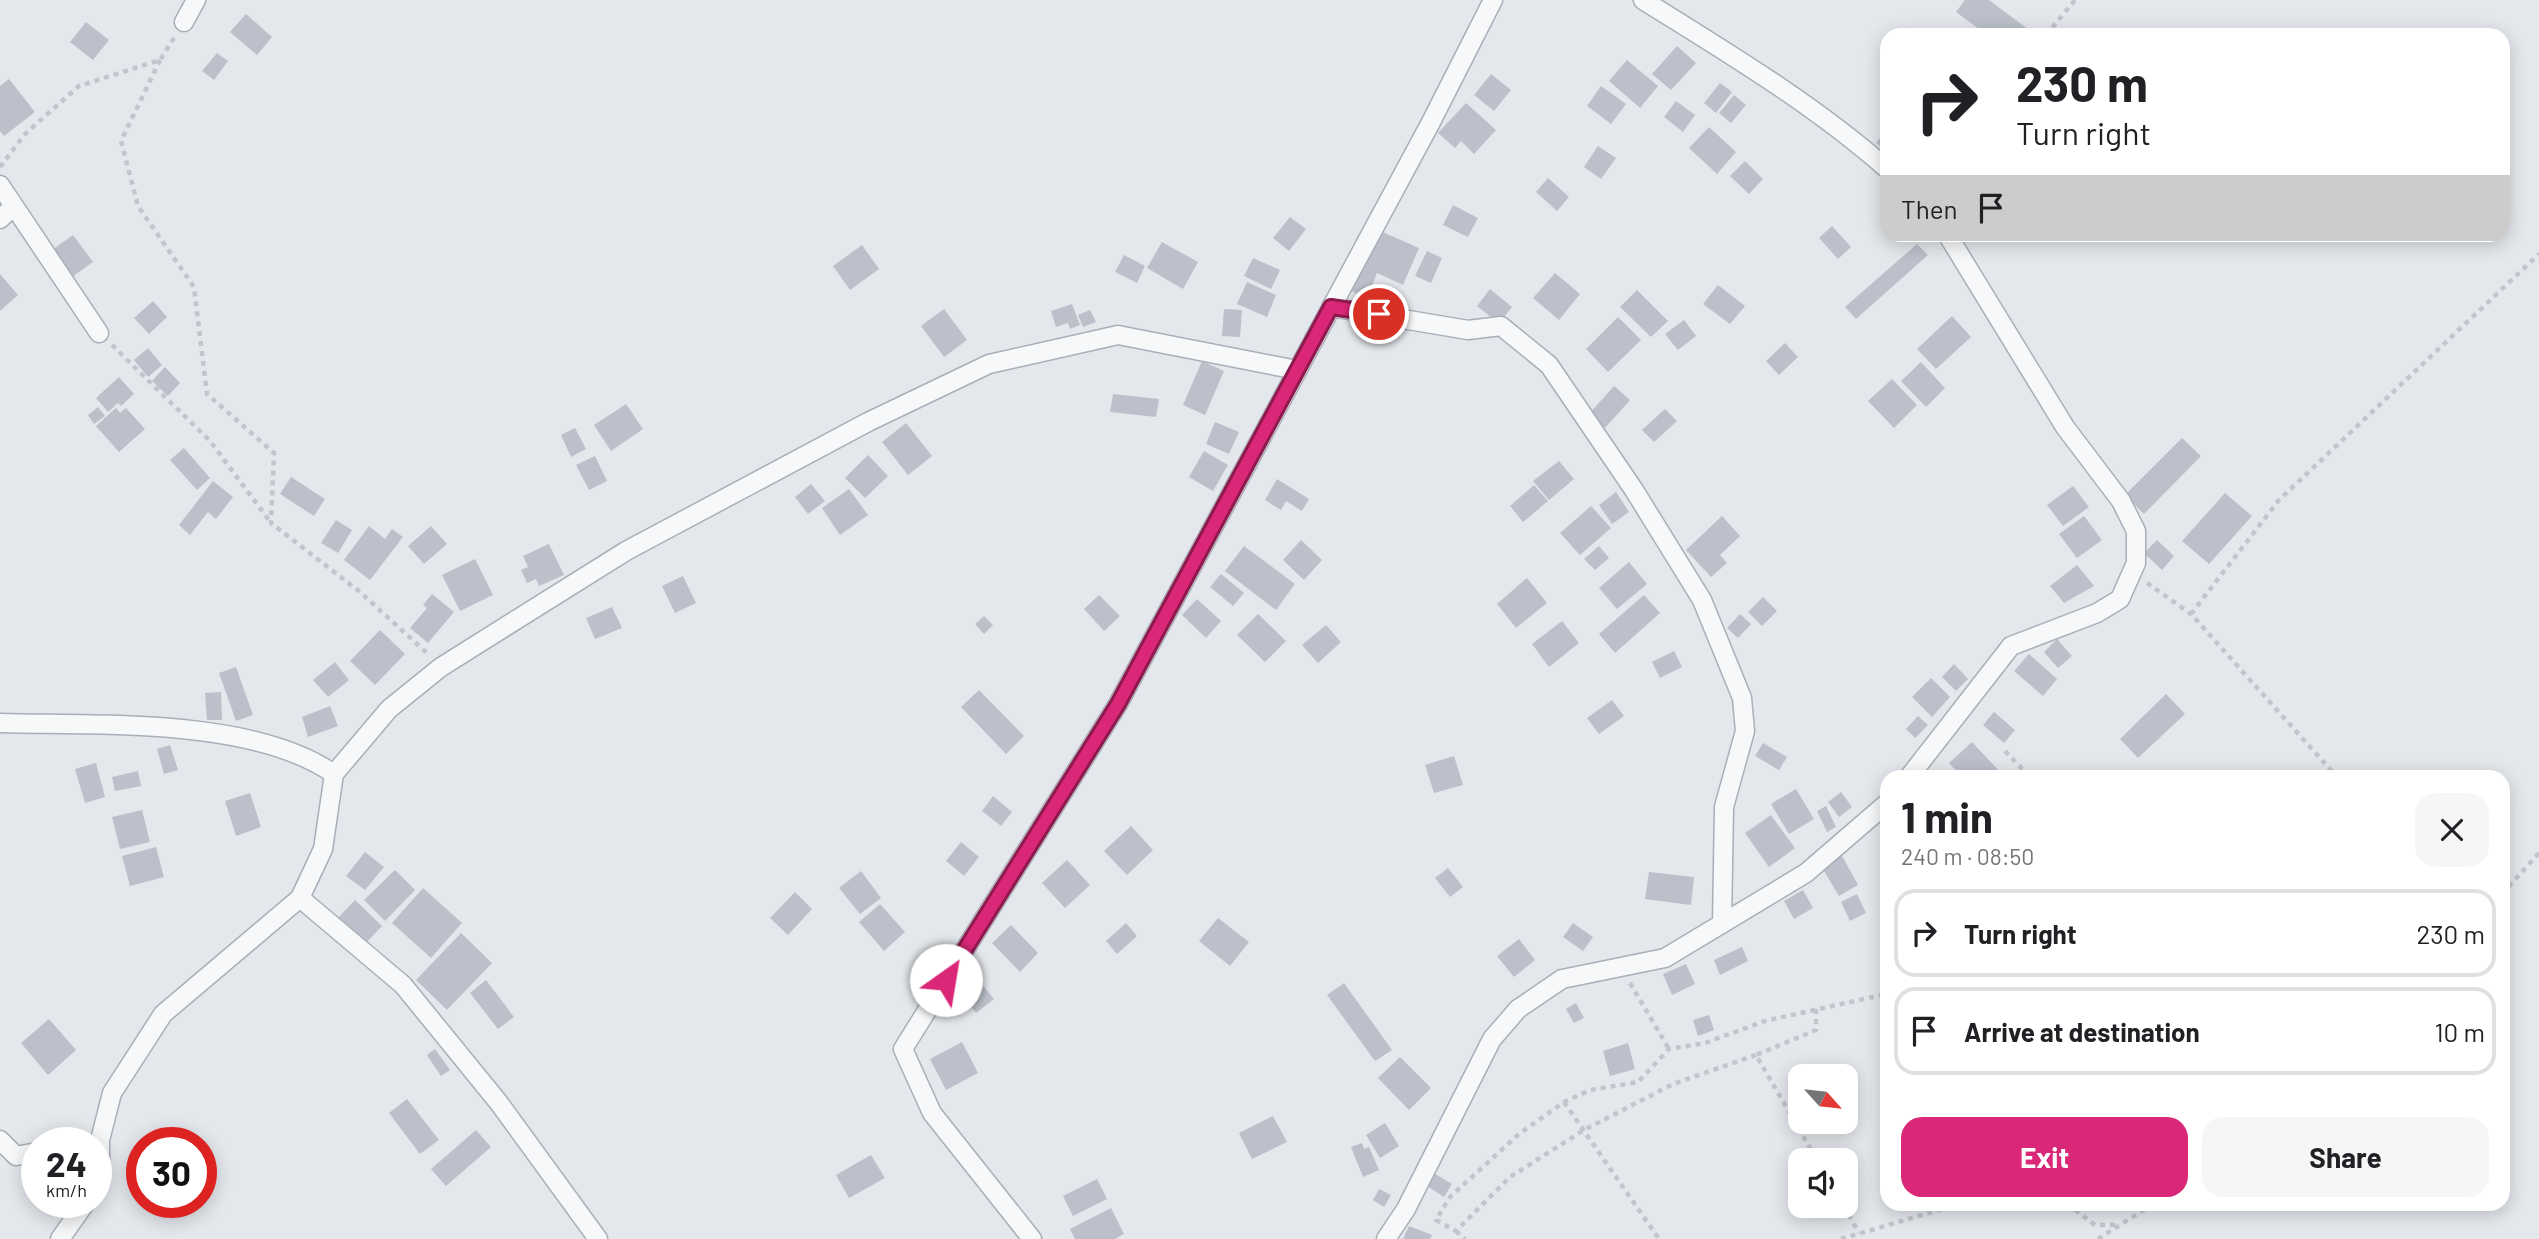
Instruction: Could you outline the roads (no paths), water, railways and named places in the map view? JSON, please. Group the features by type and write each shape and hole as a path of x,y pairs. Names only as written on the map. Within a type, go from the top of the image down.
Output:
{"street":[{"path":"184,22 196,0"},
{"path":"1032,1239 932,1113 903,1049 1118,704 1493,0"},
{"path":"1643,0 1751,69 1857,142 1880,162"},
{"path":"0,185 7,213 99,332"},
{"path":"1914,770 2011,646 2097,613 2120,599 2136,563 2136,531 2121,501 2065,427 1952,242"},
{"path":"1331,307 1468,330 1501,326 1549,365 1634,490 1702,600 1742,698 1745,731 1724,807 1722,924"},
{"path":"99,1127 112,1093 163,1014 300,898 323,849 334,774 389,709 441,667 626,551 868,422 989,365 1118,335 1297,370"},
{"path":"0,723 180,729 281,750 316,761 334,774"},
{"path":"1387,1239 1406,1209 1492,1039 1518,1009 1562,979 1665,958 1807,873 1880,809"},
{"path":"300,898 403,985 499,1103 598,1239"},
{"path":"0,1140 16,1156 21,1155"},
{"path":"60,1239 75,1218"}]}
